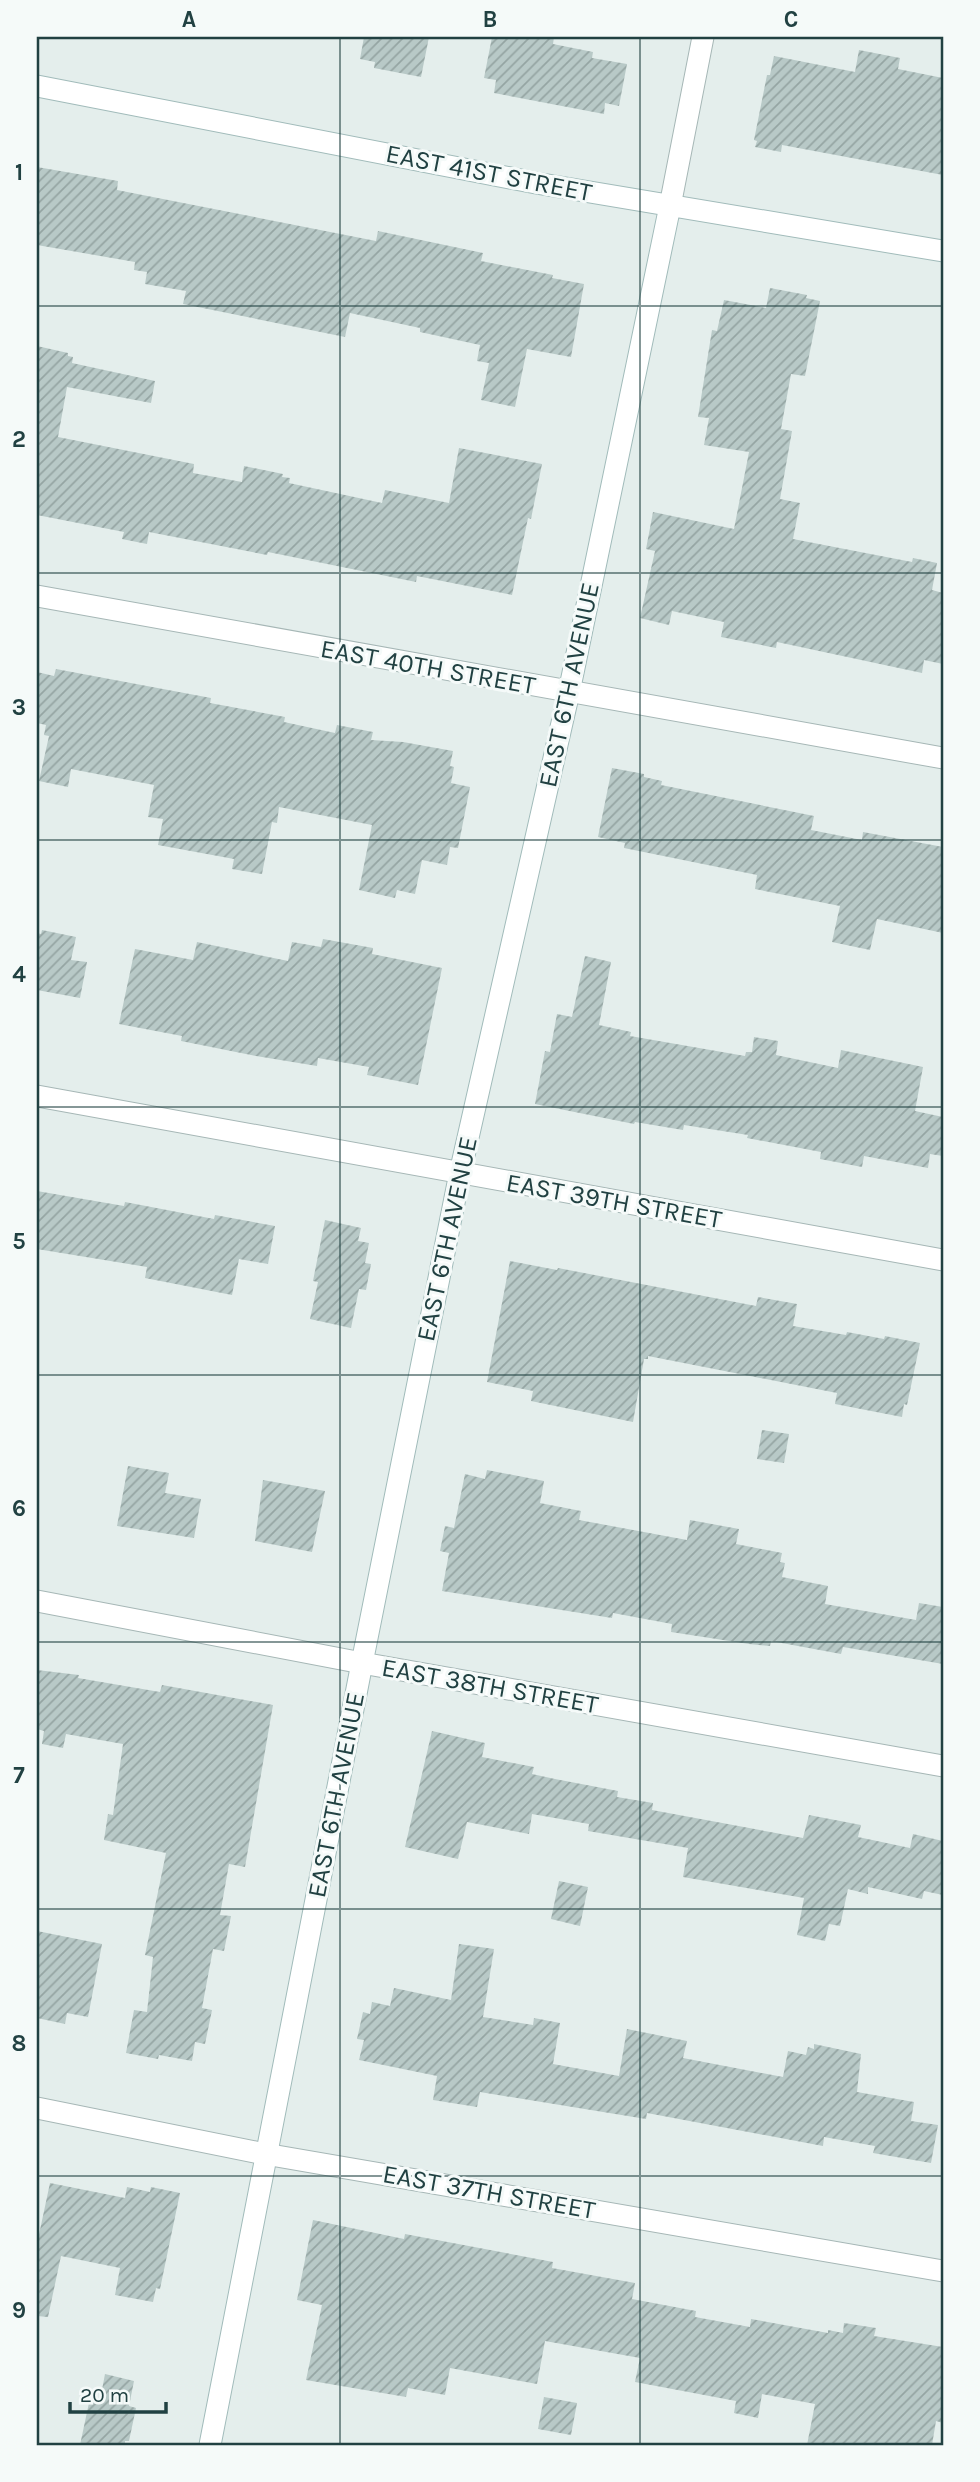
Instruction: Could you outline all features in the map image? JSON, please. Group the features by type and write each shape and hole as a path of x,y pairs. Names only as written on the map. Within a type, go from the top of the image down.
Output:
{"street":[{"name":"EAST 6TH AVENUE","path":"209,2445 460,1173 569,692 703,37"},
{"name":"EAST 41ST STREET","path":"37,86 536,183 943,251"},
{"name":"EAST 40TH STREET","path":"37,596 943,758"},
{"name":"EAST 39TH STREET","path":"37,1096 943,1260"},
{"name":"EAST 38TH STREET","path":"37,1601 362,1663 943,1766"},
{"name":"EAST 37TH STREET","path":"37,2108 265,2154 943,2271"}],"building":[{"path":"364,37 429,37 421,77 374,68 375,62 360,59"},
{"path":"492,37 554,37 553,44 593,52 592,58 627,64 619,106 605,103 604,114 494,93 496,80 484,78"},
{"path":"859,50 900,58 898,69 943,78 943,175 782,145 781,152 755,147 757,141 754,140 767,75 770,75 774,56 855,72"},
{"path":"37,167 118,181 117,190 376,241 378,231 483,253 481,261 584,284 571,357 527,349 515,407 481,400 489,363 477,361 480,345 420,332 420,328 350,313 345,337 183,304 186,291 145,284 147,272 134,270 135,262 37,245"},
{"path":"770,288 807,295 806,298 820,301 805,376 791,374 781,429 792,431 780,499 800,503 793,539 912,562 913,558 937,563 932,590 943,593 943,664 924,660 922,673 777,642 776,648 721,637 724,622 672,611 669,625 640,618 655,551 646,549 653,512 734,529 749,452 704,445 709,418 698,417 712,330 717,331 724,300 766,308"},
{"path":"37,346 68,353 68,356 73,357 72,363 155,381 151,403 67,387 58,437 194,464 193,473 242,482 244,466 283,474 282,477 290,478 289,483 382,503 385,490 449,503 459,448 542,464 512,595 417,576 416,582 268,552 267,555 149,532 147,544 122,539 124,532 37,515"},
{"path":"56,669 211,698 210,703 285,717 284,722 335,733 337,725 373,732 371,740 403,742 453,751 451,783 470,787 458,848 450,847 447,865 422,860 415,894 397,890 395,898 359,890 372,825 279,807 277,823 272,822 262,874 232,869 234,859 158,845 163,819 148,817 154,785 71,769 68,787 39,781 49,736 44,735 46,725 37,723 37,672 54,676"},
{"path":"612,768 644,774 644,777 662,781 661,785 814,816 811,830 862,840 863,832 943,847 943,933 877,919 870,950 832,942 840,906 755,889 757,875 624,848 625,843 598,837"},
{"path":"42,930 76,937 71,960 87,962 80,998 37,990 37,933 41,934"},
{"path":"323,939 373,948 372,954 442,968 418,1085 367,1075 369,1067 318,1058 317,1066 256,1056 181,1041 182,1036 119,1024 135,949 193,960 197,942 288,961 292,942 321,947"},
{"path":"585,956 611,962 599,1025 631,1032 630,1036 745,1056 746,1052 752,1052 754,1037 778,1041 776,1055 838,1068 841,1050 923,1067 915,1111 943,1117 943,1156 930,1154 928,1168 864,1156 862,1167 820,1159 821,1152 747,1138 748,1135 684,1125 683,1130 635,1122 634,1124 535,1104 545,1051 550,1052 557,1014 572,1017"},
{"path":"37,1191 124,1206 125,1202 214,1219 215,1215 275,1226 268,1264 239,1259 232,1295 145,1278 147,1267 37,1249"},
{"path":"325,1220 361,1228 358,1241 369,1243 365,1263 371,1264 366,1290 359,1289 351,1328 310,1319 318,1282 313,1281"},
{"path":"510,1261 756,1306 758,1297 797,1304 793,1326 846,1335 847,1332 884,1339 885,1336 920,1343 907,1405 904,1404 902,1417 835,1404 837,1393 648,1356 648,1359 644,1359 633,1422 531,1401 533,1391 487,1382"},
{"path":"762,1430 789,1434 784,1463 757,1459"},
{"path":"128,1466 169,1473 165,1493 201,1499 194,1538 117,1526"},
{"path":"487,1470 544,1481 540,1503 581,1511 579,1520 687,1540 690,1520 739,1529 736,1544 782,1553 780,1562 785,1563 782,1577 828,1586 825,1604 916,1620 919,1603 943,1607 943,1664 843,1647 841,1654 771,1641 770,1646 749,1644 671,1632 672,1624 613,1613 612,1618 442,1591 449,1553 440,1551 445,1526 454,1528 465,1474 485,1479"},
{"path":"263,1480 325,1491 312,1552 255,1541"},
{"path":"37,1670 79,1675 78,1678 160,1692 162,1685 273,1705 245,1867 229,1864 220,1915 231,1916 224,1951 213,1949 202,2008 212,2010 205,2044 195,2042 192,2061 159,2055 158,2059 126,2053 134,2010 147,2012 153,1957 145,1955 166,1853 104,1840 108,1814 113,1815 123,1744 66,1734 63,1748 42,1744 44,1731 37,1729"},
{"path":"432,1731 485,1743 482,1757 534,1767 532,1774 618,1791 617,1797 653,1803 652,1810 803,1838 809,1815 861,1825 858,1837 910,1848 913,1834 943,1841 943,1895 924,1891 922,1899 868,1887 868,1894 848,1889 840,1926 829,1924 825,1941 797,1935 804,1898 683,1877 688,1848 588,1831 589,1824 532,1814 529,1834 467,1822 458,1859 405,1847"},
{"path":"559,1881 588,1887 580,1926 551,1919"},
{"path":"37,1931 102,1944 88,2017 67,2013 65,2024 37,2018"},
{"path":"459,1944 494,1949 483,2017 533,2025 534,2018 560,2023 553,2064 619,2076 627,2029 687,2041 683,2058 783,2077 788,2051 806,2055 808,2047 814,2049 814,2044 861,2054 857,2092 914,2102 911,2121 938,2125 931,2163 873,2153 875,2146 824,2137 823,2146 647,2113 646,2119 480,2092 477,2107 433,2100 437,2076 359,2060 364,2040 357,2039 363,2012 370,2014 372,2002 390,2006 394,1988 451,2000"},
{"path":"50,2183 125,2198 127,2187 150,2192 151,2187 180,2193 160,2289 156,2288 153,2302 115,2295 120,2268 61,2256 48,2317 37,2316 37,2244"},
{"path":"313,2220 404,2239 405,2234 553,2262 552,2268 635,2283 632,2299 696,2311 695,2317 750,2327 751,2319 828,2333 828,2330 843,2333 844,2323 876,2328 874,2336 943,2347 943,2423 936,2421 932,2445 807,2445 815,2404 762,2394 758,2418 734,2413 736,2401 635,2382 640,2358 545,2341 537,2384 450,2368 445,2395 408,2388 406,2397 306,2380 322,2305 297,2300"},
{"path":"105,2374 134,2381 129,2406 136,2408 129,2441 125,2441 125,2445 80,2445 90,2398 100,2400"},
{"path":"544,2397 577,2403 571,2435 538,2429"}]}
